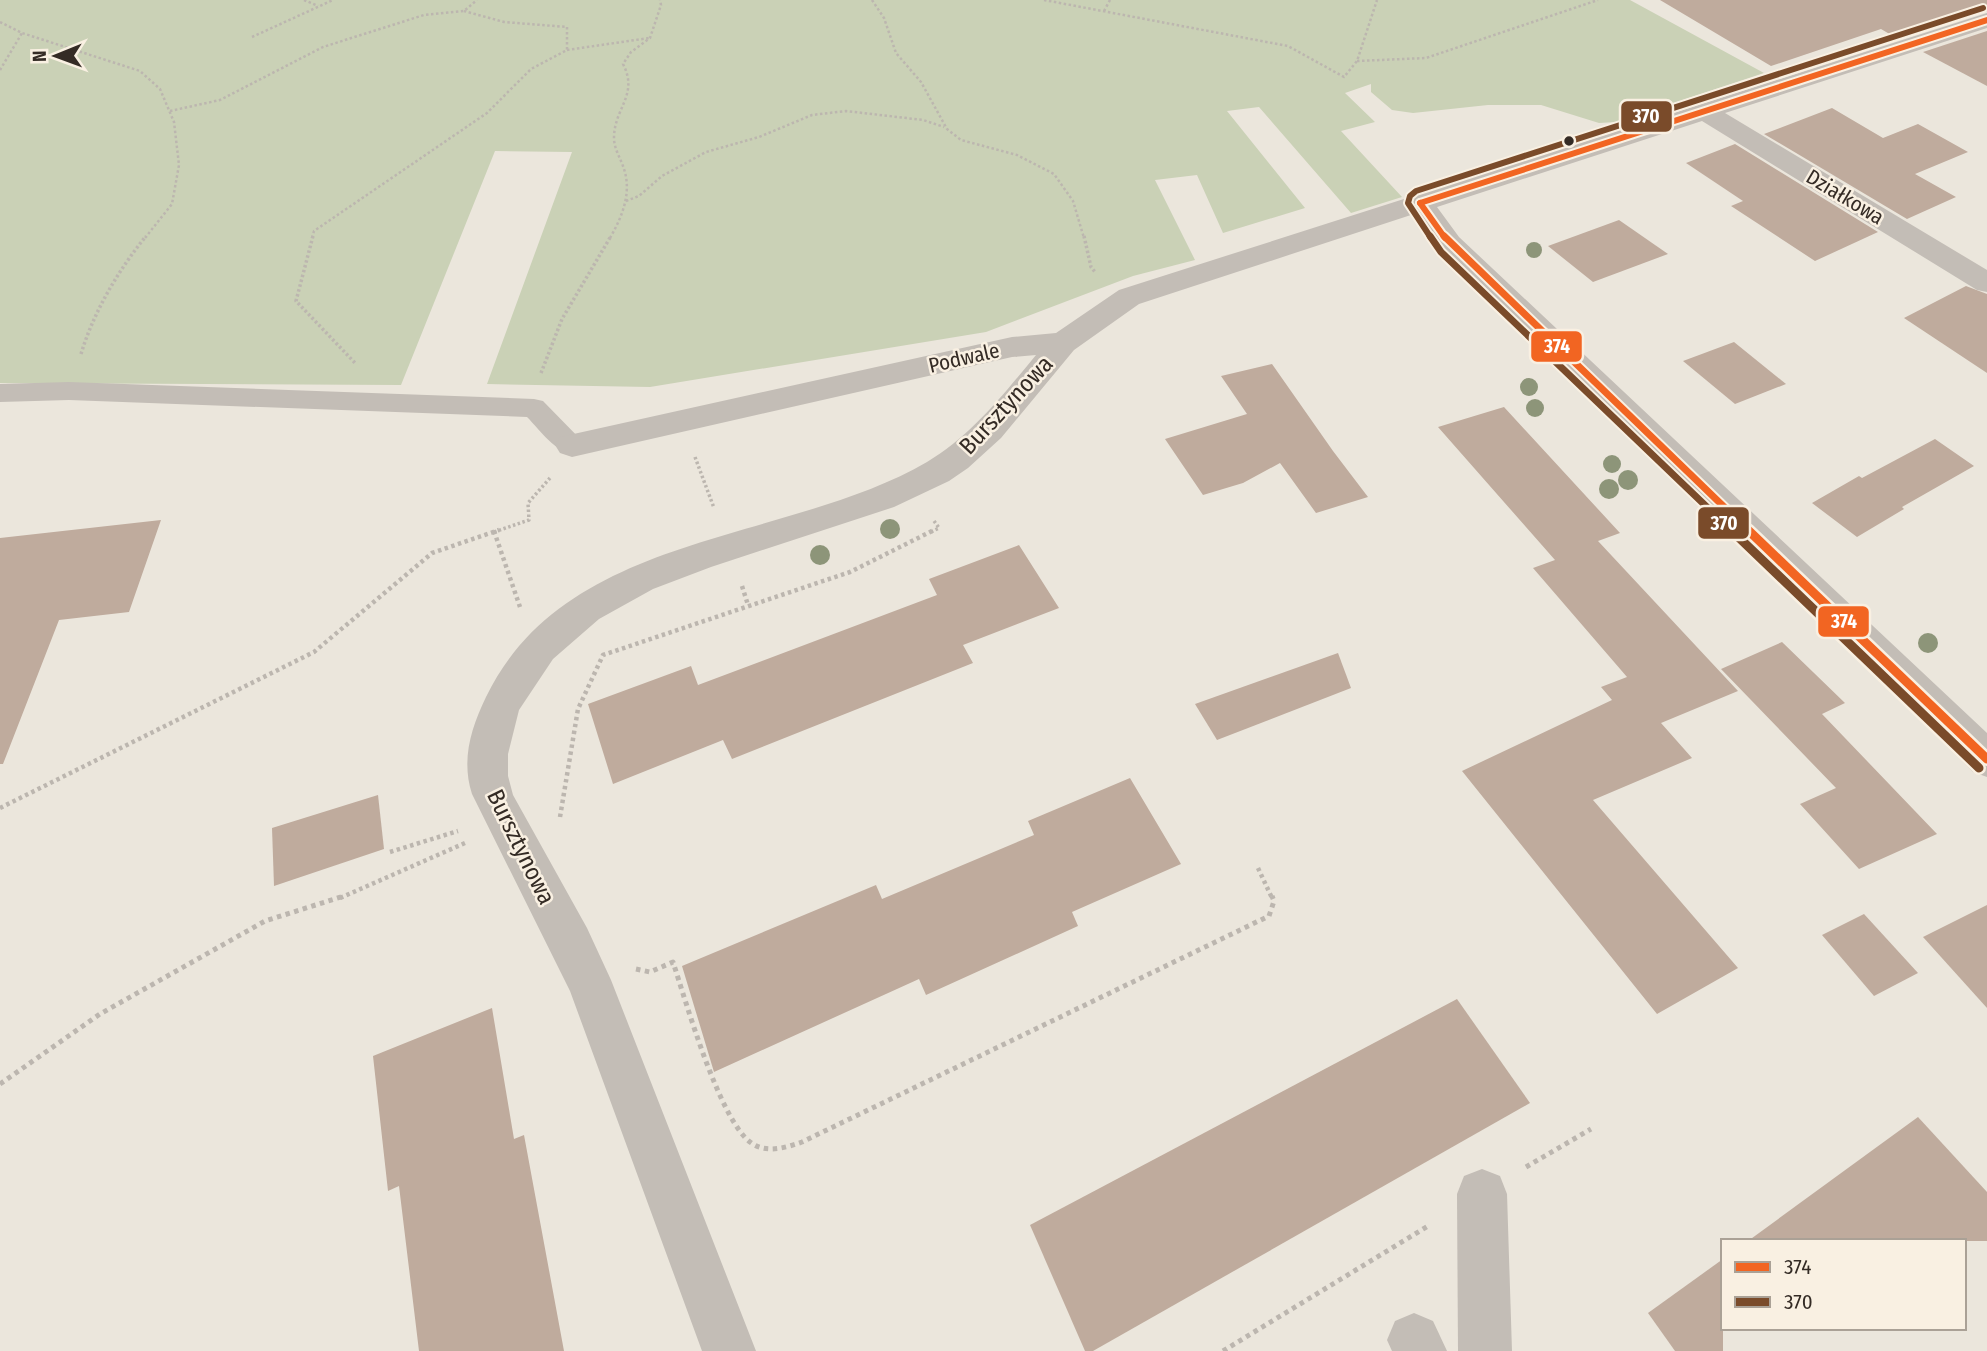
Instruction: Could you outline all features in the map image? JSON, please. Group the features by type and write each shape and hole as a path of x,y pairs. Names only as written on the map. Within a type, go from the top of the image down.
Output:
{"street":[{"path":"1063,343 1129,297 1987,20"},
{"name":"Działkowa","path":"1704,111 1987,283"},
{"path":"1420,203 1449,243 1987,759"},
{"name":"Podwale","path":"572,446 1012,347 1063,343"},
{"name":"Bursztynowa","path":"729,1351 690,1236 587,977 506,824 490,786 487,759 496,715 508,692 536,653 591,604 633,582 875,499 937,472 964,454 991,428 1063,343"},
{"path":"1485,1351 1498,1184"}],"lane":[{"path":"0,393 69,391 534,408 572,446"}],"path":[{"path":"304,0 319,6"},
{"path":"252,37 333,0"},
{"path":"464,11 477,0"},
{"path":"534,408 544,357 588,272 617,226 625,202 626,170 614,139 620,110 632,85 631,76 623,64 631,52 650,38 662,5 660,0"},
{"path":"873,0 887,22 894,50 922,84 945,127 957,140 1015,154 1045,167 1065,185 1077,206 1091,267 1108,285 1129,297"},
{"path":"1044,0 1288,46 1344,77 1357,61 1377,0"},
{"path":"1104,11 1110,0"},
{"path":"1357,61 1426,58 1598,0"},
{"path":"170,111 220,100 323,47 424,15 464,11 505,22 567,27 567,50"},
{"path":"0,22 22,33 140,71 160,89 174,122 179,165 172,204 122,266 87,334 69,391"},
{"path":"0,70 22,33"},
{"path":"393,402 296,302 314,231 487,113 531,69 567,50 650,38"},
{"path":"625,202 639,196 662,176 706,152 759,137 812,116 846,111 923,120 945,127"},
{"path":"0,808 314,652 432,553 528,520 527,503 543,489 572,446"},
{"path":"559,826 578,709 603,655 850,572 939,528"},
{"path":"494,531 536,653"},
{"path":"390,852 506,824"},
{"path":"0,1084 100,1014 265,922 339,898 506,824"},
{"path":"630,962 636,969 650,972 673,962 729,1115 749,1142 775,1152 802,1142 1269,916 1274,901 1258,867"},
{"path":"1498,1184 1591,1129"},
{"path":"1223,1351 1437,1220"}],"green space":[{"path":"0,0 1630,0 1764,73 1616,122 1599,123 1541,105 1488,105 1413,113 1392,110 1371,92 1371,84 1345,93 1375,122 1341,131 1402,197 1351,213 1259,107 1227,111 1305,208 1223,233 1197,175 1155,180 1195,260 1133,276 986,332 650,387 487,384 572,152 495,151 401,385 0,383"}],"building":[{"path":"1660,0 1987,0 1987,11 1898,39 1881,29 1771,66"},
{"path":"1987,31 1987,86 1923,52"},
{"path":"1832,108 1883,138 1918,124 1968,152 1915,174 1956,197 1907,219 1764,134"},
{"path":"1735,144 1878,232 1815,261 1731,206 1743,201 1686,163"},
{"path":"1619,220 1668,254 1593,282 1548,246"},
{"path":"1966,286 1987,294 1987,373 1904,318"},
{"path":"1734,342 1786,384 1735,404 1683,361"},
{"path":"1272,364 1368,497 1316,513 1280,463 1243,483 1203,495 1165,439 1247,414 1221,376"},
{"path":"1504,407 1620,533 1598,541 1738,691 1661,723 1692,758 1593,800 1738,968 1657,1014 1462,771 1612,700 1601,687 1627,677 1533,568 1555,560 1438,427"},
{"path":"1935,439 1974,466 1902,507 1904,509 1857,537 1812,503 1859,476 1862,478"},
{"path":"161,520 129,612 59,620 3,764 0,764 0,538"},
{"path":"1019,545 1059,608 963,645 973,663 732,759 723,740 613,784 588,704 691,666 698,685 937,595 929,579"},
{"path":"1782,642 1845,703 1822,714 1937,834 1859,869 1800,804 1836,788 1721,669"},
{"path":"1338,653 1351,688 1217,740 1195,704"},
{"path":"1130,778 1181,864 1072,912 1078,926 926,995 919,979 714,1072 682,966 876,885 882,899 1034,835 1028,821"},
{"path":"378,795 384,849 274,886 272,828"},
{"path":"1987,905 1987,1008 1923,937"},
{"path":"1864,914 1918,973 1874,996 1822,935"},
{"path":"1457,999 1530,1103 1093,1351 1085,1351 1030,1225"},
{"path":"492,1008 514,1139 524,1135 564,1351 419,1351 399,1186 388,1191 373,1056"},
{"path":"1918,1117 1987,1192 1987,1241 1751,1239"},
{"path":"1721,1260 1723,1351 1675,1351 1648,1313"}],"transit line":[{"name":"370","path":"1979,768 1441,252 1408,203 1410,196 1416,191 1983,8"},
{"name":"374","path":"1420,203 1987,20"},
{"name":"374","path":"1420,203 1449,243 1987,759"}]}
